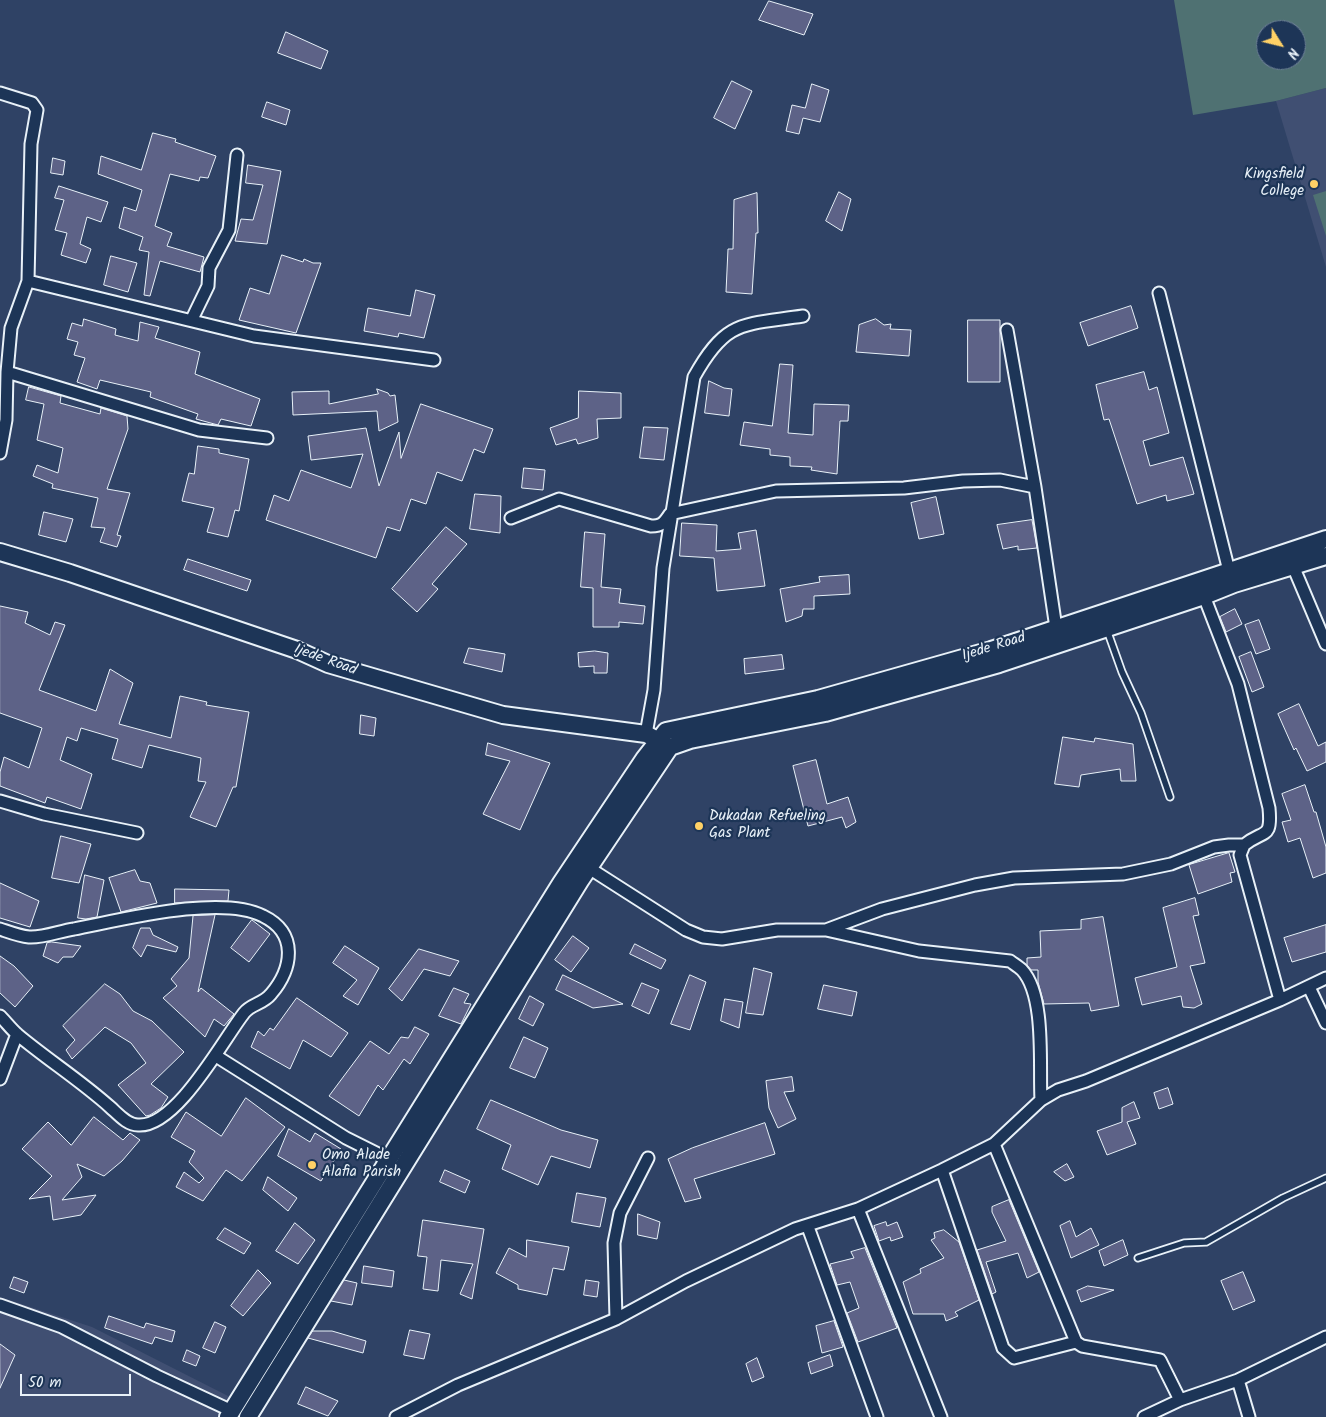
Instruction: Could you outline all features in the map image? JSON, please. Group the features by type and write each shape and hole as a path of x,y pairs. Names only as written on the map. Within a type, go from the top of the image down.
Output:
{"main road":[{"name":"Ijede Road","path":"0,552 70,573 297,650 328,664 503,715 658,740 690,740 825,713 999,664 1229,571 1326,539"},
{"name":"Ijede Road","path":"658,740 673,728 818,700 991,650 1056,628 1103,621 1204,596 1326,556"},
{"path":"248,1417 589,868 658,740"},
{"path":"230,1414 561,883 658,740"}],"street":[{"path":"0,93 32,102 37,110 30,144 28,281 6,327 6,420 0,453"},
{"path":"192,319 208,286 209,268 229,230 237,155"},
{"path":"28,281 271,339 301,340 434,360"},
{"path":"1160,294 1229,571"},
{"path":"658,740 654,690 663,568 670,514 694,378 706,355 718,341 734,329 748,324 804,316"},
{"path":"1007,330 1035,487 1056,628"},
{"path":"7,372 199,430 267,438"},
{"path":"511,518 559,499 651,526 664,524 670,514 776,490 904,488 963,481 1000,480 1035,487"},
{"path":"1293,566 1326,644"},
{"path":"826,930 882,909 983,884 1014,878 1123,874 1171,864 1214,847 1229,844 1244,845 1266,833 1270,825 1269,808 1238,684 1204,596"},
{"path":"0,801 37,813 137,833"},
{"path":"1244,845 1240,855 1280,1000"},
{"path":"589,868 686,930 704,936 722,939 777,930 826,930 919,951 1010,961 1022,970 1029,981 1040,1024 1040,1100"},
{"path":"0,929 30,937 142,915 212,908 251,910 278,925 285,935 289,951 289,965 271,995 261,1002 250,1006 243,1014 216,1056 177,1105 158,1120 147,1125 137,1126 126,1121 96,1094 17,1034 0,1016"},
{"path":"396,1417 458,1385 616,1319 686,1281 795,1229 808,1227 858,1209 942,1170 994,1144 1040,1100 1058,1090 1086,1081 1280,1000 1326,978"},
{"path":"1310,987 1326,1023"},
{"path":"0,1079 17,1034"},
{"path":"216,1056 346,1138 388,1159"},
{"path":"994,1144 1052,1280 1076,1342 1082,1346 1160,1360 1180,1400"},
{"path":"616,1319 614,1243 620,1213 648,1158"},
{"path":"942,1170 1003,1348 1014,1358 1076,1342"},
{"path":"858,1209 941,1417"},
{"path":"808,1227 877,1417"},
{"path":"0,1305 62,1327 230,1414"},
{"path":"1144,1417 1180,1400 1238,1380 1326,1337"},
{"path":"1238,1380 1249,1417"}],"lane":[{"path":"1103,621 1122,672 1141,712 1170,797"},
{"path":"1138,1258 1184,1243 1206,1242 1283,1198 1326,1178"}],"shaded area":[{"name":"Kingsfield College","path":"1326,88 1326,267 1276,101"},
{"path":"0,1297 92,1327 232,1398 220,1417 0,1417"}],"green space":[{"path":"1174,0 1326,0 1326,88 1276,101 1193,115"},
{"path":"1326,191 1326,236 1313,195"}],"building":[{"path":"769,1 813,14 804,35 759,20"},
{"path":"286,32 328,51 321,69 278,53"},
{"path":"732,81 752,91 735,129 714,118"},
{"path":"812,84 829,90 820,122 803,118 799,134 786,131 792,105 805,108"},
{"path":"267,102 290,110 286,125 262,117"},
{"path":"153,133 176,139 175,142 216,156 208,178 200,177 199,181 170,174 155,226 172,233 167,246 204,257 200,272 160,261 150,296 144,295 149,252 139,250 143,237 119,228 124,207 136,211 142,190 98,174 101,156 141,170"},
{"path":"53,158 65,161 63,175 51,173"},
{"path":"248,165 281,171 267,244 235,241 241,219 253,220 263,185 246,183"},
{"path":"59,186 108,202 101,222 87,217 80,244 91,249 86,263 61,255 67,233 55,230 64,200 55,198"},
{"path":"839,192 851,199 842,231 826,221"},
{"path":"757,193 758,233 756,233 752,294 726,292 728,249 733,249 734,200"},
{"path":"282,255 303,262 304,259 313,263 321,263 296,333 239,320 250,288 269,294"},
{"path":"111,256 137,263 128,292 104,285"},
{"path":"416,290 435,295 424,338 399,333 398,337 364,331 368,308 410,316"},
{"path":"1131,306 1138,328 1088,346 1080,323"},
{"path":"84,319 116,329 115,335 138,341 140,322 159,327 155,338 200,352 195,374 260,399 251,426 221,419 218,425 196,419 198,414 150,397 151,392 100,380 97,389 77,382 85,358 74,355 78,342 67,339 72,323 82,326"},
{"path":"876,319 884,325 891,324 890,329 911,330 909,356 856,352 859,325"},
{"path":"968,320 1000,320 1000,382 968,382"},
{"path":"780,364 793,365 788,433 813,435 814,404 849,405 848,421 840,421 837,474 811,470 812,467 790,466 790,457 770,455 770,449 740,445 744,422 772,426"},
{"path":"1144,372 1149,390 1157,387 1169,433 1143,441 1150,466 1183,457 1194,494 1167,501 1166,495 1137,504 1109,419 1104,420 1096,385"},
{"path":"709,381 724,388 732,389 729,416 705,413"},
{"path":"29,387 61,396 60,403 100,414 101,408 127,416 128,429 107,489 130,493 117,535 121,536 117,547 100,542 105,528 91,527 98,498 52,488 53,484 33,476 37,465 58,473 63,448 37,440 44,404 26,400"},
{"path":"377,389 388,393 390,396 395,395 398,422 379,431 377,411 293,415 292,392 329,391 329,404 378,394"},
{"path":"579,391 621,393 621,418 597,419 598,438 578,444 576,439 556,445 550,428 578,418"},
{"path":"421,404 493,429 484,453 474,449 462,481 437,472 426,504 411,499 400,531 387,527 376,558 266,520 274,495 289,501 301,470 351,488 363,454 311,460 308,436 366,428 379,486 399,432 401,458"},
{"path":"644,427 668,428 664,460 640,458"},
{"path":"198,446 219,449 219,453 249,459 239,511 235,510 228,537 207,532 214,508 182,501 189,473 194,474"},
{"path":"524,468 545,470 543,490 522,488"},
{"path":"475,494 501,496 500,533 470,529"},
{"path":"936,497 944,534 919,539 911,503"},
{"path":"44,512 73,519 66,542 39,535"},
{"path":"1032,520 1037,548 1018,550 1018,546 1003,549 997,525"},
{"path":"682,523 717,525 716,551 741,549 738,533 756,530 765,586 717,591 714,558 680,556"},
{"path":"446,527 467,544 432,584 438,589 417,612 392,589"},
{"path":"585,532 605,534 601,587 621,589 619,603 645,606 643,624 619,622 619,627 593,627 593,588 581,587"},
{"path":"188,559 251,580 247,591 184,570"},
{"path":"849,575 850,594 814,596 814,609 803,609 802,616 786,622 780,589 820,582 819,577"},
{"path":"0,606 28,612 25,623 50,635 55,622 65,625 39,690 96,711 110,669 133,683 119,724 171,738 180,696 207,702 206,705 249,712 236,787 233,787 216,827 190,817 206,782 198,781 201,758 149,745 142,768 112,759 118,739 81,728 77,741 67,737 60,760 92,774 81,809 47,797 45,803 0,786 0,772 4,757 29,768 42,728 0,713"},
{"path":"1235,609 1242,624 1226,632 1220,617"},
{"path":"1259,620 1270,649 1256,654 1245,625"},
{"path":"469,648 505,654 502,672 464,663"},
{"path":"595,651 608,653 607,673 594,673 594,666 579,667 578,653"},
{"path":"1251,652 1264,687 1252,692 1239,657"},
{"path":"782,655 784,669 745,674 744,659"},
{"path":"1299,704 1318,746 1326,742 1326,762 1307,771 1296,748 1294,750 1278,714"},
{"path":"361,715 376,718 374,736 360,734"},
{"path":"1063,737 1094,742 1095,738 1133,744 1136,781 1121,781 1120,769 1081,775 1079,787 1055,784"},
{"path":"488,743 550,763 520,830 483,814 510,761 486,755"},
{"path":"816,760 827,804 848,797 856,822 846,828 842,817 808,826 793,766"},
{"path":"1305,785 1314,812 1316,812 1326,847 1326,873 1313,878 1300,838 1288,842 1282,822 1291,820 1282,794"},
{"path":"61,836 91,844 79,883 52,878"},
{"path":"1229,853 1235,872 1230,873 1232,882 1198,894 1189,865"},
{"path":"135,870 140,881 150,883 157,903 121,912 109,878"},
{"path":"85,875 104,880 97,917 86,919 78,918"},
{"path":"0,883 39,901 30,927 0,918"},
{"path":"175,889 229,890 228,901 175,903"},
{"path":"1195,898 1199,915 1193,916 1205,963 1190,966 1202,1004 1194,1008 1183,1007 1181,996 1142,1005 1135,978 1177,967 1163,908"},
{"path":"215,915 198,992 201,988 234,1014 224,1026 214,1019 205,1037 163,998 177,986 171,979 189,958 193,916"},
{"path":"1103,917 1119,1006 1091,1011 1089,1003 1044,1004 1038,982 1038,970 1031,970 1027,965 1027,958 1041,957 1040,931 1081,929 1081,920"},
{"path":"252,920 270,934 249,962 231,948"},
{"path":"1326,925 1326,952 1292,962 1284,938"},
{"path":"141,928 150,928 153,935 178,947 176,952 147,945 141,957 133,948"},
{"path":"573,936 589,948 571,972 555,960"},
{"path":"47,943 81,946 73,957 63,957 58,963 43,956"},
{"path":"635,944 666,960 661,969 630,954"},
{"path":"345,946 379,968 358,1005 343,996 357,980 333,963"},
{"path":"419,949 459,961 450,976 424,969 402,1001 389,989"},
{"path":"0,956 14,966 33,986 15,1007 0,993"},
{"path":"754,968 772,973 763,1015 746,1013"},
{"path":"563,975 623,1004 593,1008 556,990"},
{"path":"690,975 706,982 690,1030 671,1024"},
{"path":"642,983 659,990 649,1014 632,1006"},
{"path":"105,984 120,994 133,1011 152,1021 184,1052 151,1084 168,1097 161,1108 150,1115 146,1116 118,1085 146,1063 131,1043 105,1027 72,1059 66,1050 75,1040 63,1026"},
{"path":"824,985 857,992 852,1016 818,1009"},
{"path":"454,988 469,994 464,1003 471,1004 461,1024 439,1016"},
{"path":"530,996 544,1004 533,1026 519,1019"},
{"path":"297,998 348,1033 331,1057 303,1040 290,1069 251,1047 258,1031 264,1036 270,1028 273,1030"},
{"path":"725,999 743,1002 739,1028 721,1021"},
{"path":"415,1027 429,1034 410,1064 404,1059 383,1090 378,1085 359,1116 329,1096 370,1041 389,1054 401,1037 408,1038"},
{"path":"524,1037 548,1048 535,1078 510,1068"},
{"path":"792,1077 794,1091 784,1092 796,1119 778,1128 769,1108 766,1081"},
{"path":"1168,1088 1173,1104 1159,1109 1154,1093"},
{"path":"246,1098 285,1127 242,1181 226,1170 203,1201 176,1187 184,1172 199,1183 204,1178 189,1162 195,1151 171,1137 186,1112 221,1136"},
{"path":"491,1100 561,1130 598,1140 590,1168 551,1156 538,1185 502,1169 511,1145 477,1129"},
{"path":"1134,1102 1140,1118 1127,1122 1136,1144 1107,1155 1097,1131 1122,1122 1122,1108"},
{"path":"94,1117 123,1140 130,1133 140,1140 122,1161 104,1176 77,1164 82,1177 62,1200 96,1195 81,1215 53,1220 50,1196 29,1199 52,1176 22,1149 48,1122 71,1145"},
{"path":"765,1123 775,1154 694,1179 701,1198 685,1202 668,1159 692,1148"},
{"name":"Omo Alade Alafia Parish","path":"289,1129 310,1142 315,1133 341,1149 321,1181 278,1156"},
{"path":"1067,1164 1074,1177 1065,1181 1054,1172"},
{"path":"445,1170 470,1181 465,1193 440,1182"},
{"path":"268,1177 297,1198 288,1211 263,1190"},
{"path":"577,1193 606,1198 600,1227 572,1222"},
{"path":"1009,1200 1039,1272 1027,1278 1018,1253 986,1262 996,1292 992,1294 977,1250 1006,1241 992,1212 992,1207"},
{"path":"638,1214 660,1222 657,1239 638,1235"},
{"path":"423,1220 484,1229 472,1299 460,1294 473,1264 441,1260 438,1291 423,1289 427,1257 418,1256"},
{"path":"1070,1221 1076,1237 1091,1228 1099,1245 1071,1258 1060,1226"},
{"path":"886,1222 887,1226 897,1222 903,1237 891,1241 890,1237 879,1241 874,1226"},
{"path":"295,1223 315,1240 298,1264 276,1251"},
{"path":"225,1228 251,1243 244,1254 217,1239"},
{"path":"944,1230 959,1242 979,1300 955,1312 958,1316 946,1321 944,1314 913,1314 903,1282 921,1273 920,1269 944,1258 931,1240 935,1238 934,1233"},
{"path":"527,1240 569,1247 564,1270 553,1268 547,1295 518,1289 518,1285 496,1273 509,1248 526,1257"},
{"path":"1123,1240 1128,1255 1104,1266 1099,1251"},
{"path":"865,1248 897,1328 858,1342 847,1313 859,1308 850,1282 837,1285 830,1264 854,1258 851,1252"},
{"path":"364,1266 394,1271 392,1287 362,1283"},
{"path":"258,1270 271,1283 243,1316 231,1306"},
{"path":"1243,1272 1255,1301 1233,1310 1221,1281"},
{"path":"14,1277 28,1282 24,1293 10,1288"},
{"path":"344,1280 357,1283 352,1305 331,1301"},
{"path":"586,1280 599,1282 597,1297 584,1295"},
{"path":"1088,1286 1114,1290 1081,1302 1077,1291"},
{"path":"109,1316 144,1328 146,1323 175,1331 172,1342 155,1337 152,1344 105,1328"},
{"path":"834,1321 843,1347 822,1353 816,1326"},
{"path":"215,1322 226,1327 215,1353 203,1348"},
{"path":"410,1330 430,1334 424,1359 404,1355"},
{"path":"313,1331 332,1331 366,1341 363,1353 308,1338"},
{"path":"0,1344 15,1355 0,1388"},
{"path":"187,1350 200,1356 196,1366 183,1361"},
{"path":"830,1355 833,1366 811,1374 808,1363"},
{"path":"757,1358 764,1377 752,1382 746,1364"},
{"path":"306,1387 338,1401 328,1416 298,1404"}],"place":[{"name":"Kingsfield College","path":"1314,184"},
{"name":"Dukadan Refueling Gas Plant","path":"699,826"},
{"name":"Omo Alade Alafia Parish","path":"312,1165"}]}
